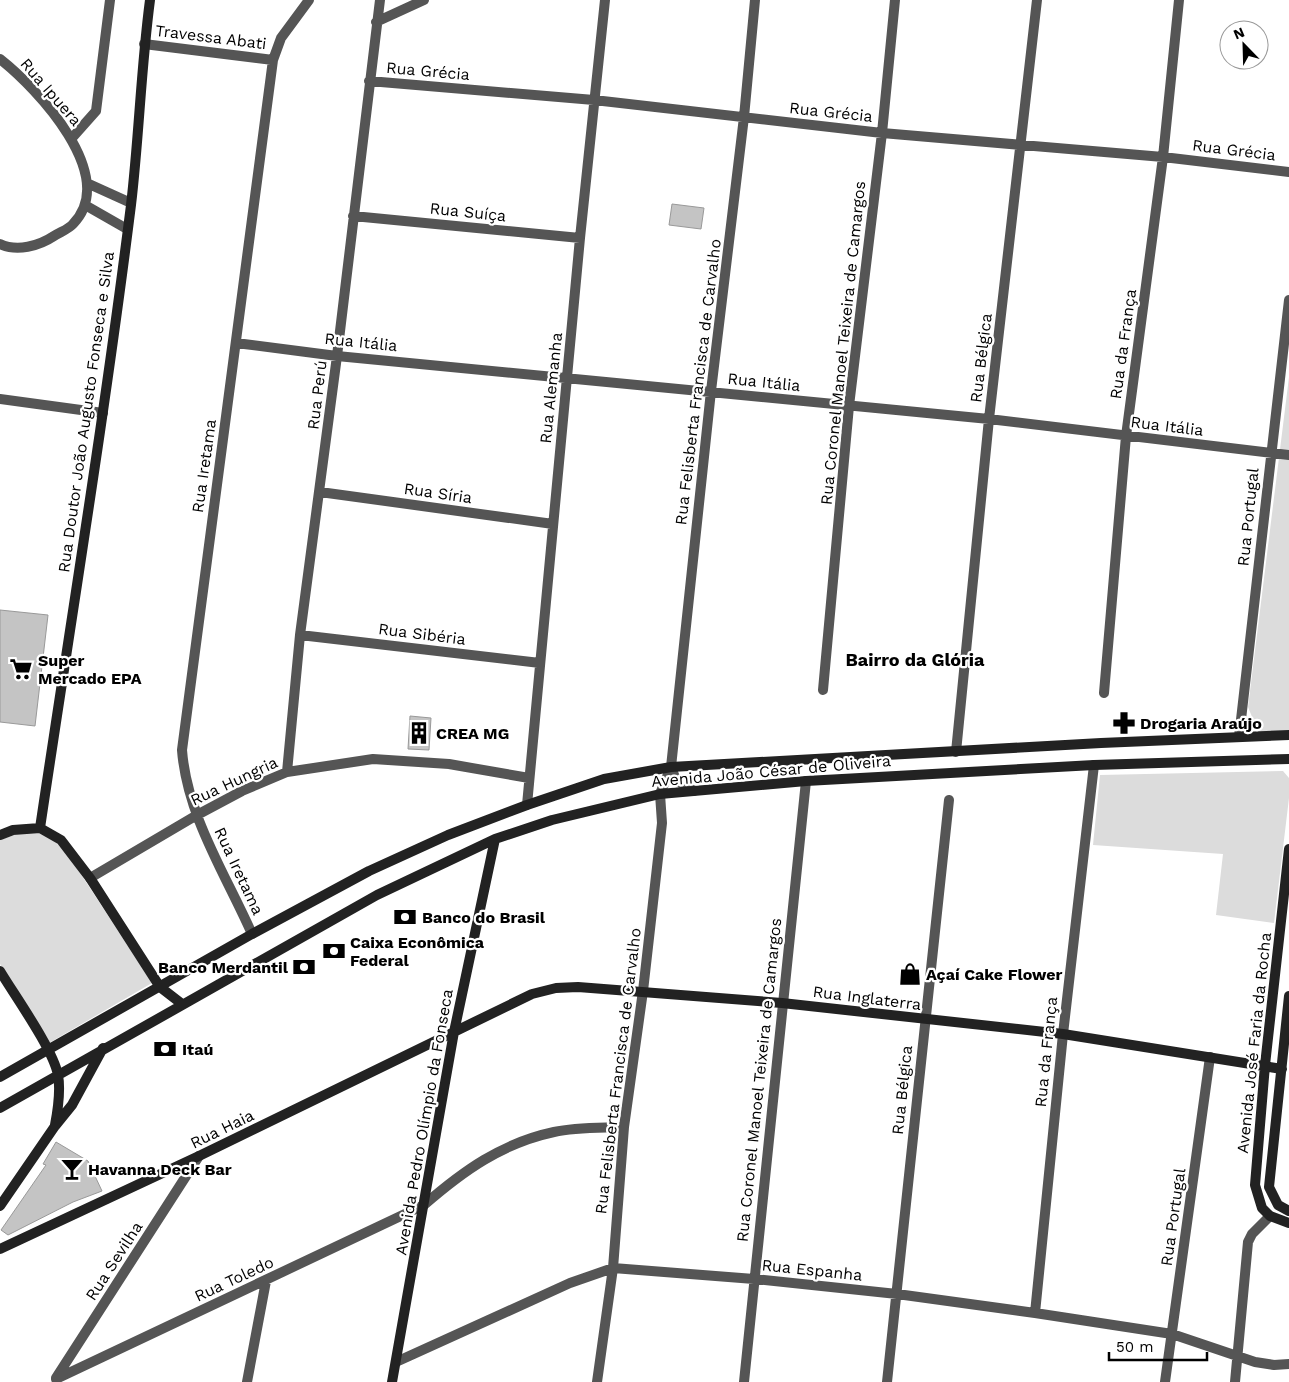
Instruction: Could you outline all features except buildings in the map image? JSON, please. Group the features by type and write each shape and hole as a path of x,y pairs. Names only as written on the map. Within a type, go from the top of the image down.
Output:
{"street":[{"path":"72,138 96,111 110,0"},
{"name":"Rua Doutor João Augusto Fonseca e Silva","path":"40,828 103,413 131,204 144,44 150,0"},
{"name":"Rua Iretama","path":"252,934 197,815 183,770 182,750 273,60 281,38 309,0"},
{"name":"Rua Perú","path":"286,772 300,635 338,356 353,216 380,0"},
{"path":"376,22 424,0"},
{"name":"Rua Alemanha","path":"529,778 580,238 605,0"},
{"name":"Rua Felisberta Francisca de Carvalho","path":"597,1382 613,1268 624,1127 643,991 662,823 660,794 671,766 711,391 744,117 755,0"},
{"name":"Rua Coronel Manoel Teixeira de Camargos","path":"823,690 849,406 882,133 894,0"},
{"name":"Rua Bélgica","path":"956,752 989,419 1022,145 1037,0"},
{"name":"Rua da França","path":"1104,694 1126,436 1163,157 1179,0"},
{"name":"Travessa Abati","path":"144,44 273,60"},
{"name":"Rua Ipuera","path":"0,59 20,74 72,138 89,184"},
{"name":"Rua Grécia","path":"370,81 594,100 882,133 1163,157 1289,172"},
{"path":"0,244 9,248 42,244 73,224 85,205 89,184 131,204"},
{"path":"85,205 127,229"},
{"name":"Rua Suíça","path":"353,216 580,238"},
{"name":"Rua Portugal","path":"1239,737 1289,300"},
{"name":"Rua Itália","path":"236,343 338,356 989,419 1289,455"},
{"path":"0,399 103,413"},
{"name":"Rua Síria","path":"320,492 553,524"},
{"name":"Rua Sibéria","path":"300,635 540,664"},
{"name":"Avenida João César de Oliveira","path":"0,1077 252,934 368,871 448,835 527,805 604,780 671,766 1289,735"},
{"name":"Rua Hungria","path":"90,878 197,815 242,791 286,772 373,759 449,764 529,778"},
{"name":"Avenida João César de Oliveira","path":"0,1108 377,894 495,839 552,820 660,794 806,781 1094,765 1289,759"},
{"name":"Rua da França","path":"1035,1313 1063,1034 1094,765"},
{"path":"671,766 676,780 694,791"},
{"path":"527,805 529,778"},
{"name":"Rua Coronel Manoel Teixeira de Camargos","path":"744,1382 806,781"},
{"name":"Rua Bélgica","path":"887,1382 924,1020 949,800"},
{"path":"0,835 13,830 40,828 61,840 90,878 160,987 182,1004"},
{"name":"Avenida Pedro Olímpio da Fonseca","path":"392,1382 454,1032 495,839"},
{"name":"Avenida José Faria da Rocha","path":"1270,1216 1262,1208 1255,1185 1265,1065 1289,849"},
{"path":"0,971 47,1051 58,1074 58,1104 55,1126"},
{"name":"Rua Inglaterra","path":"454,1032 532,994 556,988 578,987 782,1002 924,1020 1063,1034 1286,1069"},
{"name":"Avenida José Faria da Rocha","path":"1289,996 1286,1069 1269,1187 1272,1197 1278,1205 1289,1211"},
{"name":"Rua Haia","path":"0,1249 200,1156 454,1032"},
{"path":"0,1206 55,1126 72,1105 103,1048"},
{"name":"Rua Portugal","path":"1165,1382 1210,1056"},
{"name":"Rua Toledo","path":"55,1381 424,1205 460,1174 524,1140 556,1131 624,1127"},
{"name":"Rua Sevilha","path":"55,1381 200,1156"},
{"path":"1235,1382 1248,1242 1252,1234 1270,1216 1289,1223"},
{"name":"Rua Espanha","path":"396,1362 570,1283 613,1268 754,1279 896,1294 1035,1313 1172,1334 1255,1362 1274,1365 1289,1364"},
{"path":"247,1382 266,1281"}],"shaded area":[{"path":"1289,377 1289,732 1259,734 1248,707"},
{"path":"1283,771 1289,778 1289,798 1274,923 1216,915 1223,854 1093,845 1100,775"},
{"path":"26,831 47,834 67,853 152,983 49,1043 0,964 0,840"}],"place":[{"name":"Super Mercado EPA","path":"21,669"},
{"name":"Drogaria Araújo","path":"1124,723"},
{"name":"CREA MG","path":"419,733"},
{"name":"Banco do Brasil","path":"405,917"},
{"name":"Caixa Econômica Federal","path":"334,951"},
{"name":"Banco Merdantil","path":"304,967"},
{"name":"Açaí Cake Flower","path":"910,974"},
{"name":"Itaú","path":"165,1049"},
{"name":"Havanna Deck Bar","path":"72,1169"}],"district":[{"name":"Bairro da Glória","path":"915,659"}]}
